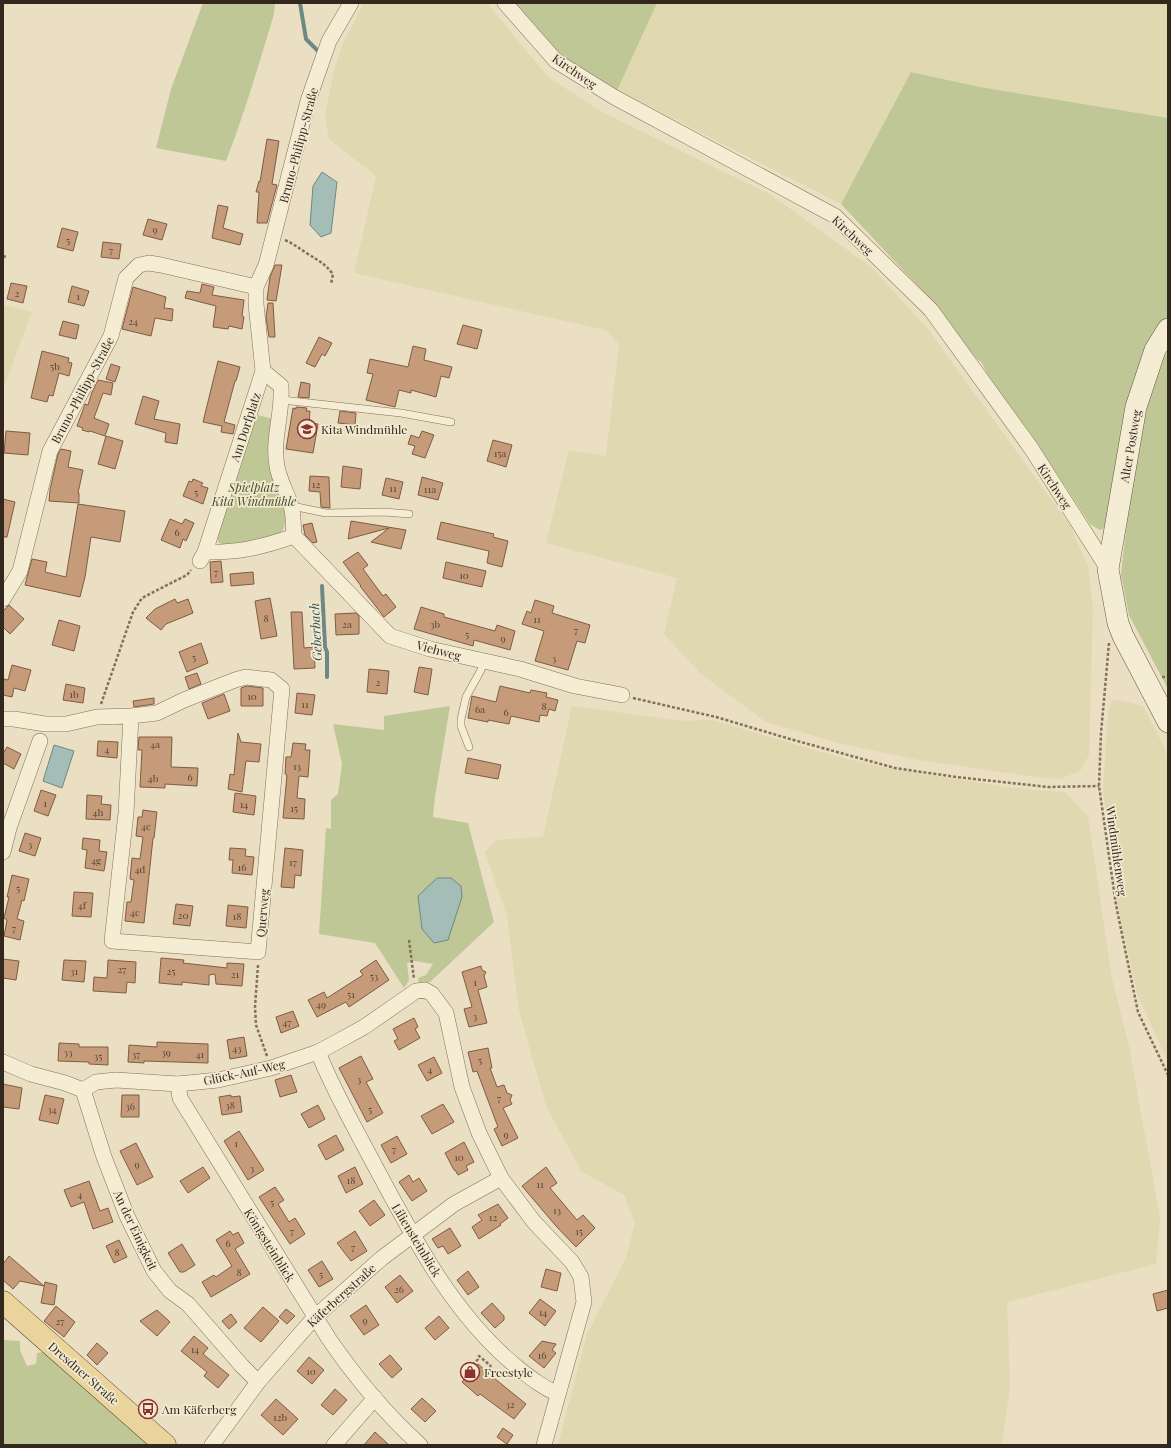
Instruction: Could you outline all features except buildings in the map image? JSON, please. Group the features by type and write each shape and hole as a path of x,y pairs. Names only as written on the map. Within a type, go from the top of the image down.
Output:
{"main road":[{"name":"Dresdner Straße","path":"3,1302 165,1445"}],"street":[{"name":"Bruno-Philipp-Straße","path":"3,599 20,571 50,451 111,336 126,278 139,265 149,263 256,287 266,265 308,101 329,41 351,3"},
{"name":"Kirchweg","path":"505,3 556,61 614,97 835,216 931,310 1031,448 1108,569"},
{"name":"Am Dorfplatz","path":"202,556 263,370 256,304 256,287"},
{"name":"Alter Postweg","path":"1108,569 1136,407 1155,350 1168,329"},
{"path":"202,556 263,546 294,536 292,506 283,486 277,466 275,444 282,400 281,386 263,370"},
{"name":"Viehweg","path":"294,536 390,636 430,649 520,669 574,686 622,695"},
{"path":"1108,569 1122,636 1168,722"},
{"name":"Querweg","path":"3,719 14,719 45,724 66,724 97,717 131,716 157,713 184,700 246,677 271,680 282,689 258,952 112,941 126,813 131,716"},
{"path":"3,852 12,821 40,741"},
{"name":"Glück-Auf-Weg","path":"83,1090 96,1082 116,1080 178,1084 218,1080 271,1068 318,1052 364,1027 416,991 425,990 432,994 446,1013 462,1088 478,1133 501,1178"},
{"name":"Liliensteinblick","path":"318,1052 331,1083 413,1236 451,1295 482,1335 543,1388 558,1394"},
{"path":"3,1062 31,1074 65,1083 83,1090"},
{"name":"Königsteinblick","path":"178,1084 180,1098 315,1317 342,1358 375,1398 420,1445"},
{"name":"An der Einigkeit","path":"83,1090 104,1157 127,1216 154,1271 170,1291 188,1304 242,1366 258,1382"},
{"path":"501,1178 534,1222 572,1262 581,1278 584,1302 544,1445"},
{"name":"Käferbergstraße","path":"212,1445 258,1382 315,1317 382,1258 454,1204 501,1178"},
{"path":"334,1445 375,1398"}],"lane":[{"path":"282,400 401,413 451,422"},
{"path":"292,506 326,513 378,512 409,514"},
{"path":"469,748 461,726 462,719 466,697 482,670 484,661"}],"path":[{"path":"274,236 297,246 306,253 323,262 333,274 330,284"},
{"path":"97,717 133,612 142,598 187,575 202,556"},
{"name":"Windmühlenweg","path":"1118,622 1108,646 1098,786 1116,905 1138,1012 1168,1075"},
{"path":"622,695 716,717 895,768 956,777 1048,787 1098,786"},
{"path":"409,940 411,962"},
{"path":"258,952 255,1007 256,1025 271,1068"},
{"path":"470,1372 468,1370 479,1356 491,1366"}],"shaded area":[{"path":"364,3 487,3 549,78 604,113 771,195 871,267 927,328 1069,524 1088,566 1093,608 1089,755 1080,771 1060,779 1021,775 918,760 839,743 766,722 701,674 664,634 677,578 546,543 569,450 606,456 619,344 605,330 354,273 376,176 329,139 325,116 335,67 343,43"},
{"path":"657,3 1168,3 1168,118 980,87 912,72 841,204 617,90"},
{"path":"3,305 32,312 3,389"},
{"path":"1113,699 1143,706 1168,755 1168,1062 1138,996 1117,904 1103,790 1108,712"},
{"path":"572,706 684,721 712,720 835,756 882,767 1014,788 1065,792 1088,816 1112,979 1129,1046 1160,1218 1156,1264 1007,1302 1010,1386 1002,1445 558,1445 587,1334 626,1258 635,1223 624,1195 581,1171 546,1106 519,1011 507,916 485,852 496,840 543,837"}],"green space":[{"path":"203,3 275,3 274,14 257,70 226,161 156,148 171,89"},
{"path":"512,3 657,3 615,95 557,58"},
{"path":"911,72 980,87 1168,118 1168,316 1145,352 1134,379 1127,405 1107,527 1100,530 1090,524 1031,434 995,390 982,363 962,345 931,300 841,204"},
{"path":"1168,351 1168,689 1129,615 1121,574 1127,522 1145,414 1164,358"},
{"name":"Spielplatz Kita Windmühle","path":"254,414 273,419 268,444 268,459 281,500 285,521 283,530 276,537 225,546 219,543 217,537"},
{"path":"450,706 433,817 468,823 494,922 430,982 419,984 418,978 426,975 433,964 415,961 407,963 409,980 404,988 375,943 319,934 326,828 331,829 331,800 338,794 342,764 333,724 384,730 384,716"},
{"path":"3,1340 20,1341 20,1350 27,1366 36,1364 37,1353 48,1351 148,1445 3,1445"}],"water":[{"path":"322,172 337,182 331,233 321,237 310,225 313,186"},
{"path":"54,745 74,751 62,788 43,781"},
{"path":"437,878 451,878 461,886 462,897 448,940 434,943 422,929 418,896"}],"waterway":[{"name":"Geberbach","path":"300,3 306,39 317,50"},
{"name":"Geberbach","path":"322,586 325,647 327,652 327,677"}],"place":[{"name":"Kita Windmühle","path":"307,429"},
{"name":"Freestyle","path":"470,1372"},
{"name":"Am Käferberg","path":"148,1409"}]}
